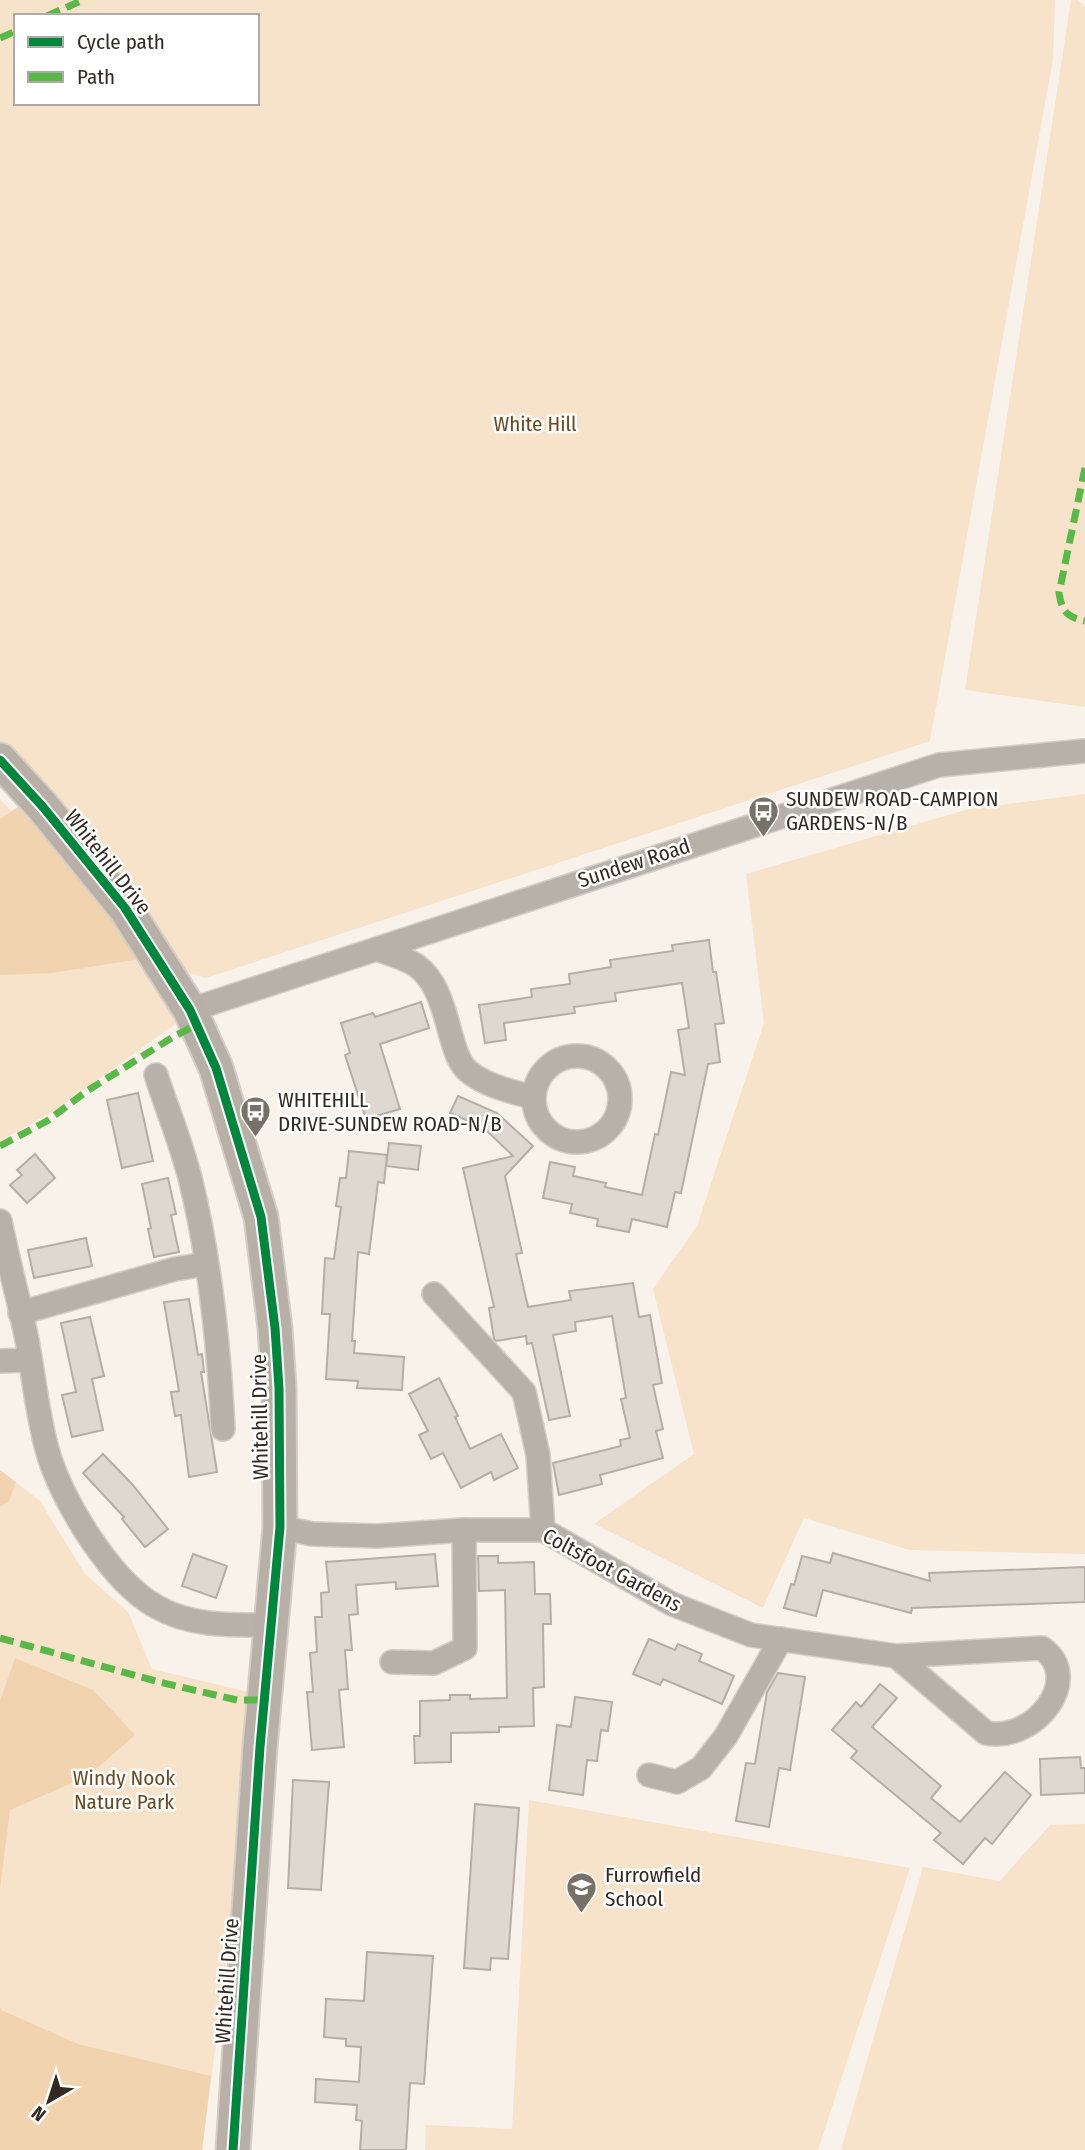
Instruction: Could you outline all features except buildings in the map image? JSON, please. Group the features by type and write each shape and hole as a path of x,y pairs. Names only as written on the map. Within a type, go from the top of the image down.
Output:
{"street":[{"name":"Sundew Road","path":"190,1010 939,765 1085,751"},
{"name":"Whitehill Drive","path":"0,760 43,807 125,908 190,1010 216,1068 261,1217 275,1328 278,1376 280,1527 260,1747 233,2150"},
{"path":"377,948 417,967 439,993 466,1070 489,1085 534,1098"},
{"path":"156,1075 190,1178 206,1264 221,1382 223,1429"},
{"path":"0,1221 48,1453 66,1497 117,1575 158,1608 203,1624 271,1625"},
{"path":"20,1313 176,1269 206,1264"},
{"path":"434,1294 524,1392 538,1455 543,1530"},
{"path":"0,1362 29,1360"},
{"name":"Coltsfoot Gardens","path":"280,1527 312,1534 377,1536 464,1530 543,1530 672,1604 751,1635 896,1656 1042,1648 1057,1655 1069,1671 1070,1690 1059,1706 1036,1724 998,1735 986,1732 896,1656"},
{"path":"392,1662 434,1663 465,1648 464,1530"},
{"path":"649,1775 677,1782 701,1768 726,1736 781,1639"}],"green space":[{"name":"White Hill","path":"0,0 1055,0 1053,59 930,741 206,978 182,971 80,829 0,742"},
{"path":"1071,0 1078,0 1085,7 1085,707 965,690"},
{"path":"1085,794 1085,1554 910,1550 804,1518 763,1608 594,1524 694,1454 653,1289 697,1226 764,1023 746,874 969,809"},
{"path":"0,799 11,811 18,807 185,1017 57,1109 0,1141"},
{"name":"Windy Nook Nature Park","path":"0,1470 40,1501 85,1574 128,1612 152,1669 261,1695 202,2150 0,2150"},
{"path":"529,1800 910,1868 818,2150 425,2150 426,2125 512,2129"},
{"path":"1085,1824 1085,2150 841,2150 923,1867 1000,1881 1050,1825"}],"shaded area":[{"path":"18,807 114,912 146,958 52,973 0,975 0,819"},
{"path":"0,1470 16,1482 9,1501 0,1507"},
{"path":"15,1658 93,1690 135,1735 88,1776 10,1810 0,1889 0,1701"},
{"path":"0,2006 1,2010 78,2044 211,2076 202,2150 0,2150"}],"marked path":[{"path":"52,14 83,0"},
{"path":"0,38 14,32"},
{"path":"1085,468 1059,593 1066,613 1085,621"},
{"path":"0,1146 47,1121 87,1091 198,1024"},
{"path":"0,1638 159,1682 237,1700 266,1700"}],"cycle path":[{"path":"0,760 43,807 125,908 190,1010 216,1068 261,1217 275,1328 279,1388 280,1527 260,1747 233,2150"}],"place":[{"name":"SUNDEW ROAD-CAMPION GARDENS-N/B","path":"763,838"},
{"name":"WHITEHILL DRIVE-SUNDEW ROAD-N/B","path":"255,1139"},
{"name":"Furrowfield School","path":"582,1914"}]}
